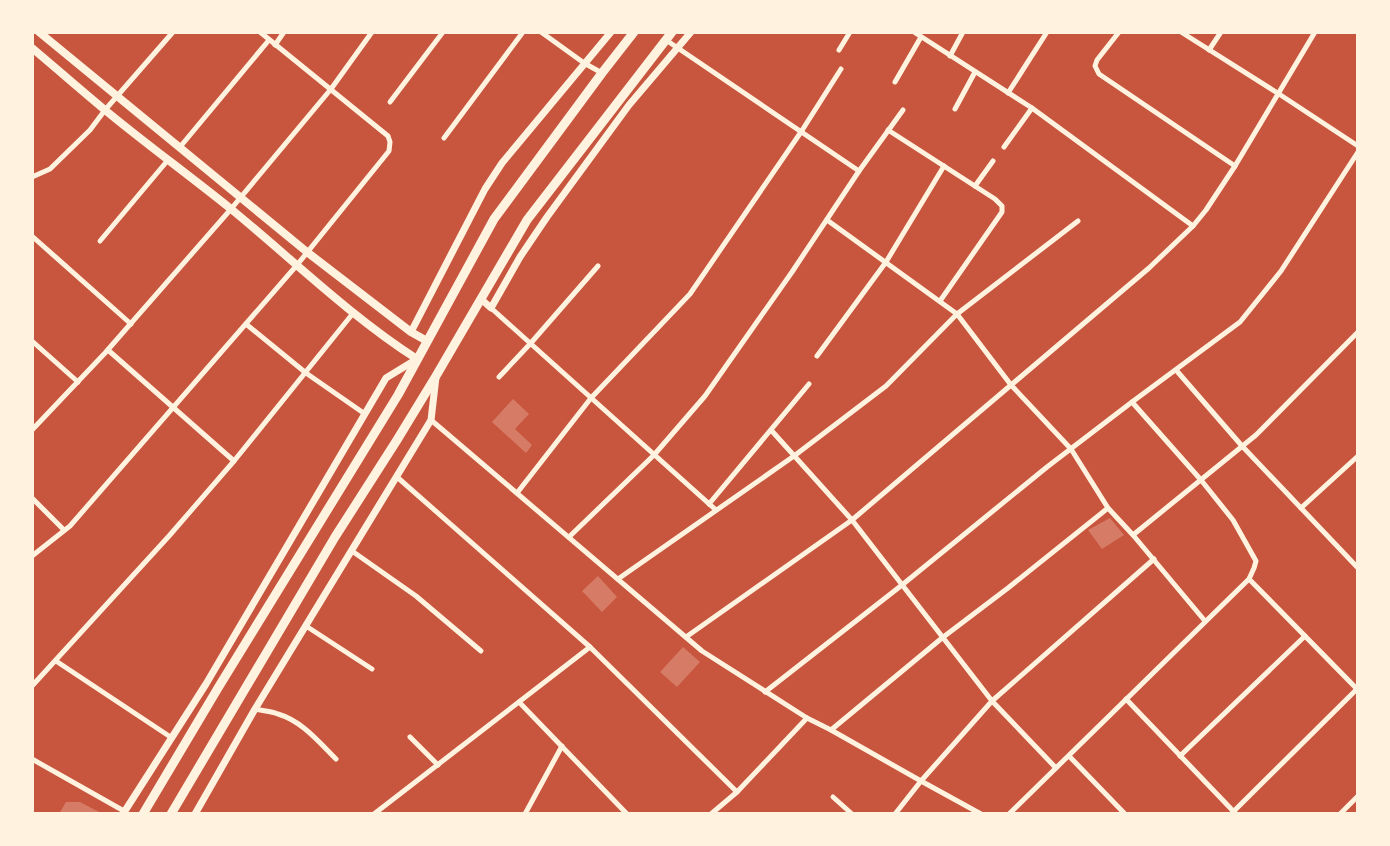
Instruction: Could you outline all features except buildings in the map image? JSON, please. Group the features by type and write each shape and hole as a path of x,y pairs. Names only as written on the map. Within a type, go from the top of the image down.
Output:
{"highway":[{"path":"143,814 398,395 494,219 634,32"},
{"path":"171,814 335,537 398,440 527,220 669,36"}],"main road":[{"path":"43,34 307,252 412,332 427,341"},
{"path":"32,48 105,110 231,209 354,312 402,350 417,359"}],"street":[{"path":"32,177 50,169 90,130 173,32"},
{"path":"32,556 76,518 172,406 246,324 389,151 390,142 388,136 260,32"},
{"path":"276,45 284,32"},
{"path":"32,430 108,350 241,198 331,89 372,32"},
{"path":"390,102 443,32"},
{"path":"444,138 522,32"},
{"path":"541,32 584,63 602,73"},
{"path":"412,332 485,189 502,163 611,32"},
{"path":"491,308 520,257 546,217 629,105 691,32"},
{"path":"839,50 850,32"},
{"path":"914,32 1032,108 1193,226"},
{"path":"950,56 963,32"},
{"path":"1008,93 1047,32"},
{"path":"1119,32 1097,60 1095,66 1099,74 1235,166"},
{"path":"1181,32 1358,146"},
{"path":"1209,50 1222,32"},
{"path":"686,637 852,520 1149,268 1193,226 1235,166 1315,32"},
{"path":"669,36 678,48 859,172"},
{"path":"895,82 921,37"},
{"path":"180,147 269,40"},
{"path":"517,494 592,398 690,294 801,132 841,69"},
{"path":"955,109 975,72"},
{"path":"1004,147 1032,108"},
{"path":"569,538 654,455 705,396 903,110"},
{"path":"888,130 995,199 1002,206 1002,212 940,301"},
{"path":"765,692 1071,449 1240,322 1281,271 1358,152"},
{"path":"100,241 168,160"},
{"path":"975,186 994,161"},
{"path":"817,356 886,262 944,166"},
{"path":"827,220 958,314 1011,386 1071,449 1108,508 1154,559 1205,621"},
{"path":"618,579 794,456 886,386 958,314 1078,221"},
{"path":"33,237 131,324"},
{"path":"499,377 598,266"},
{"path":"481,299 716,510"},
{"path":"32,686 169,536 234,461 354,312"},
{"path":"246,324 306,373 364,414"},
{"path":"1133,535 1256,435 1358,332"},
{"path":"32,342 78,382"},
{"path":"108,350 234,461"},
{"path":"32,759 124,812 206,684 386,378 417,359"},
{"path":"1176,370 1242,446 1358,568"},
{"path":"195,814 255,709 431,420 436,376"},
{"path":"709,504 809,384"},
{"path":"1009,814 1248,579 1254,568 1256,560 1233,520 1201,480 1132,402"},
{"path":"431,420 702,650 807,718 981,814"},
{"path":"771,430 852,520 992,701 1056,768"},
{"path":"1301,508 1358,456"},
{"path":"397,476 590,647 737,792"},
{"path":"32,498 64,530"},
{"path":"831,730 942,638 1108,508"},
{"path":"352,552 416,596 481,651"},
{"path":"895,814 992,701 1154,559"},
{"path":"1126,700 1233,813 1357,688 1248,579"},
{"path":"306,626 372,669"},
{"path":"1180,756 1305,636"},
{"path":"374,814 590,647"},
{"path":"56,661 172,738"},
{"path":"519,702 627,814"},
{"path":"255,709 278,713 290,718 312,735 336,759"},
{"path":"711,814 737,792 807,718"},
{"path":"410,737 438,765"},
{"path":"525,814 562,746"},
{"path":"1068,756 1124,813"},
{"path":"1340,814 1358,796"},
{"path":"832,797 852,814"}]}
